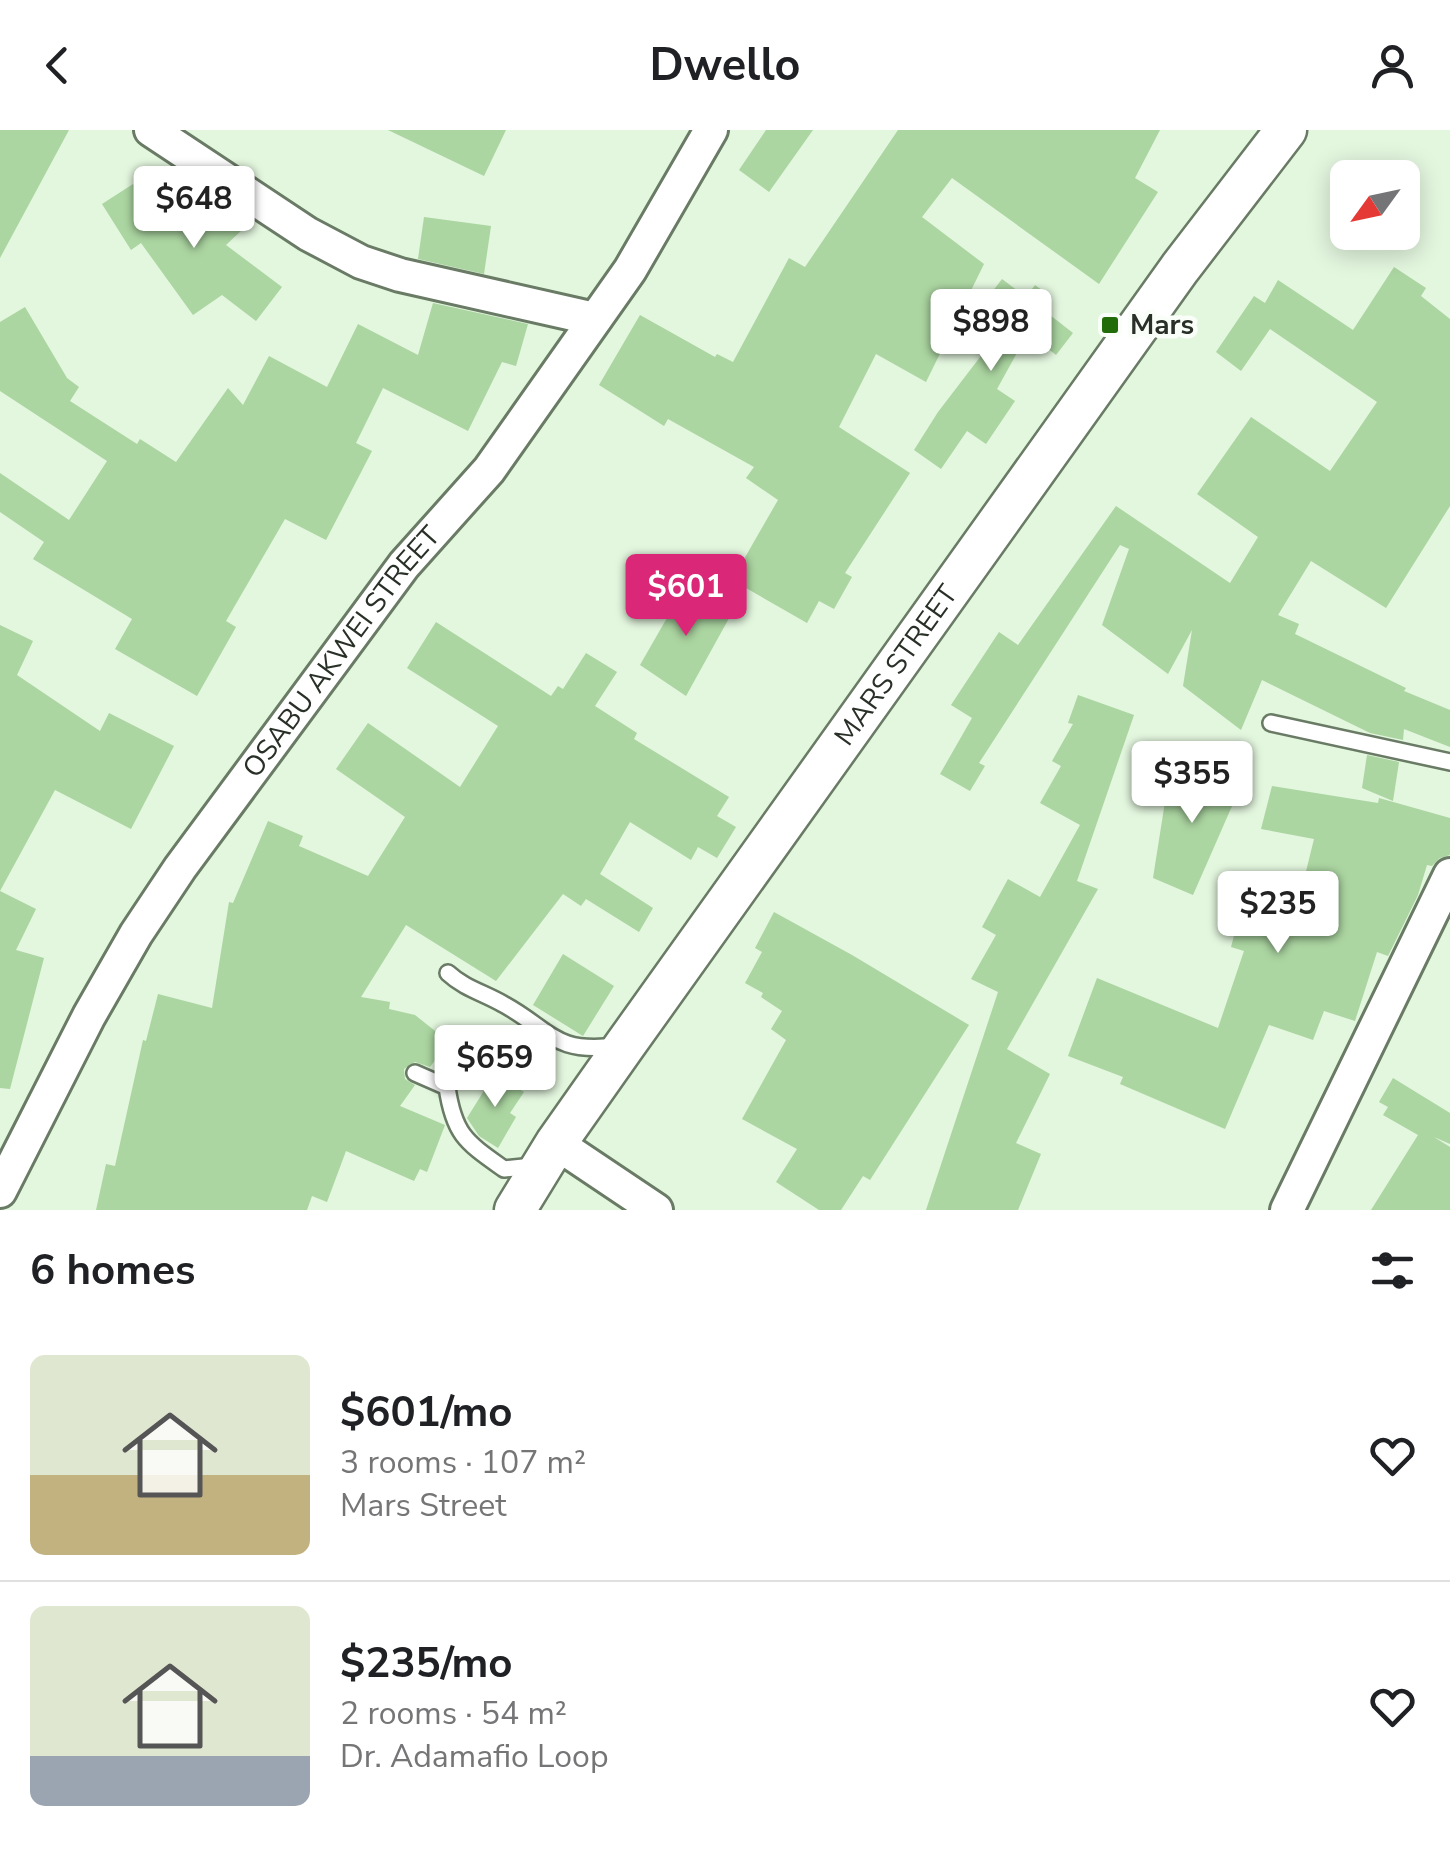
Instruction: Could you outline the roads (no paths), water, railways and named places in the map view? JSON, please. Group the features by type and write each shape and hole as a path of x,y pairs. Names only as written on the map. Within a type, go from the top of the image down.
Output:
{"street":[{"path":"151,130 308,234 361,262 400,276 596,319"},
{"name":"OSABU AKWEI STREET","path":"0,1191 89,1016 180,868 404,565 489,470 630,270 711,130"},
{"name":"MARS STREET","path":"515,1210 625,1045 1180,268 1286,130"},
{"path":"1286,1210 1450,875"},
{"path":"549,1154 656,1210"}],"lane":[{"path":"1271,723 1450,762"},
{"path":"448,973 485,997 502,1003 549,1037 586,1050 625,1045"},
{"path":"416,1073 447,1087 452,1118 472,1147 504,1170 549,1154"}],"place":[{"name":"Mars","path":"1110,325"}]}
